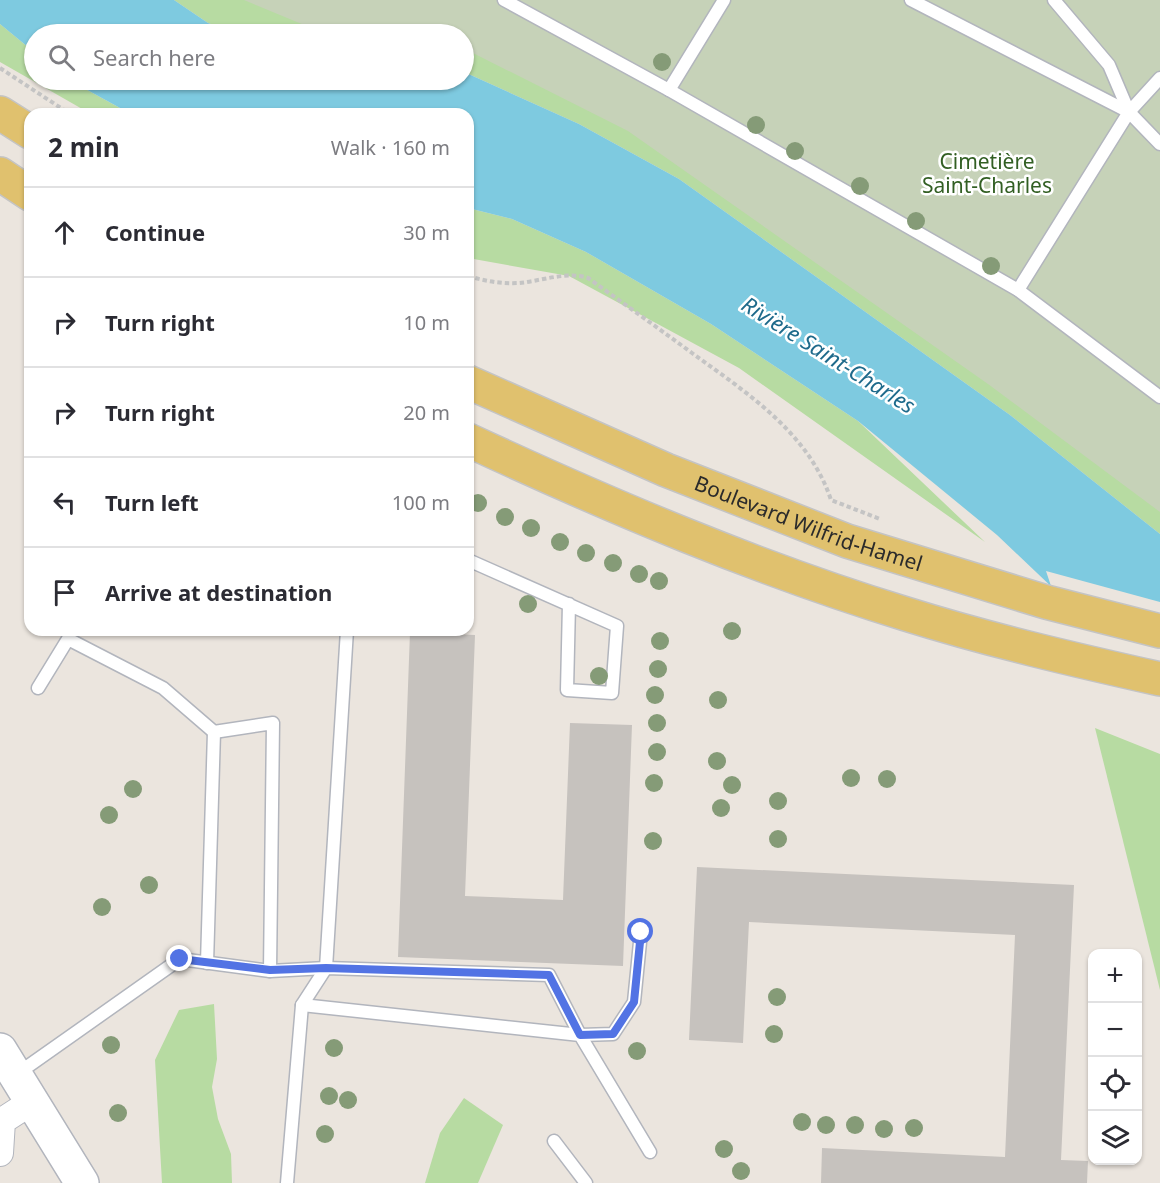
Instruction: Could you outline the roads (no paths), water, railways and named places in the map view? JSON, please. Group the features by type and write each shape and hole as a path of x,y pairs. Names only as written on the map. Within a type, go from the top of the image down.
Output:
{"main road":[{"path":"0,113 24,128"},
{"path":"0,174 24,190"},
{"name":"Boulevard Wilfrid-Hamel","path":"474,385 666,470 847,541 1046,602 1160,632"},
{"path":"474,443 673,529 801,579 907,614 1071,658 1160,679"},
{"path":"8,1062 82,1183"}],"street":[{"path":"0,1153 2,1121 33,1101"}],"lane":[{"path":"504,0 669,90 1018,290 1160,397"},
{"path":"669,90 724,0"},
{"path":"911,0 1130,112"},
{"path":"1054,0 1109,65 1130,112 1160,144"},
{"path":"1018,290 1130,112 1160,78"},
{"path":"474,563 568,604 617,626 612,693 567,690 568,604"},
{"path":"287,1183 302,1005 326,968 347,636"},
{"path":"38,688 68,639 163,688 214,732 273,723 270,970"},
{"path":"207,963 214,732"},
{"path":"302,1005 580,1035 613,1034 634,1002 641,932"},
{"path":"8,1062 180,959 270,970 326,968 549,975 580,1035 650,1152"},
{"path":"554,1140 586,1183"}],"water":[{"path":"0,0 174,0 211,24 24,24 24,44 0,24"},
{"name":"Rivière Saint-Charles","path":"474,77 579,124 679,179 1010,415 1160,534 1160,690 997,535 858,421 711,324 586,252 512,219 474,210 474,108 120,108 87,90 474,90"}],"park label":[{"name":"Cimetière Saint-Charles","path":"987,173"}]}
